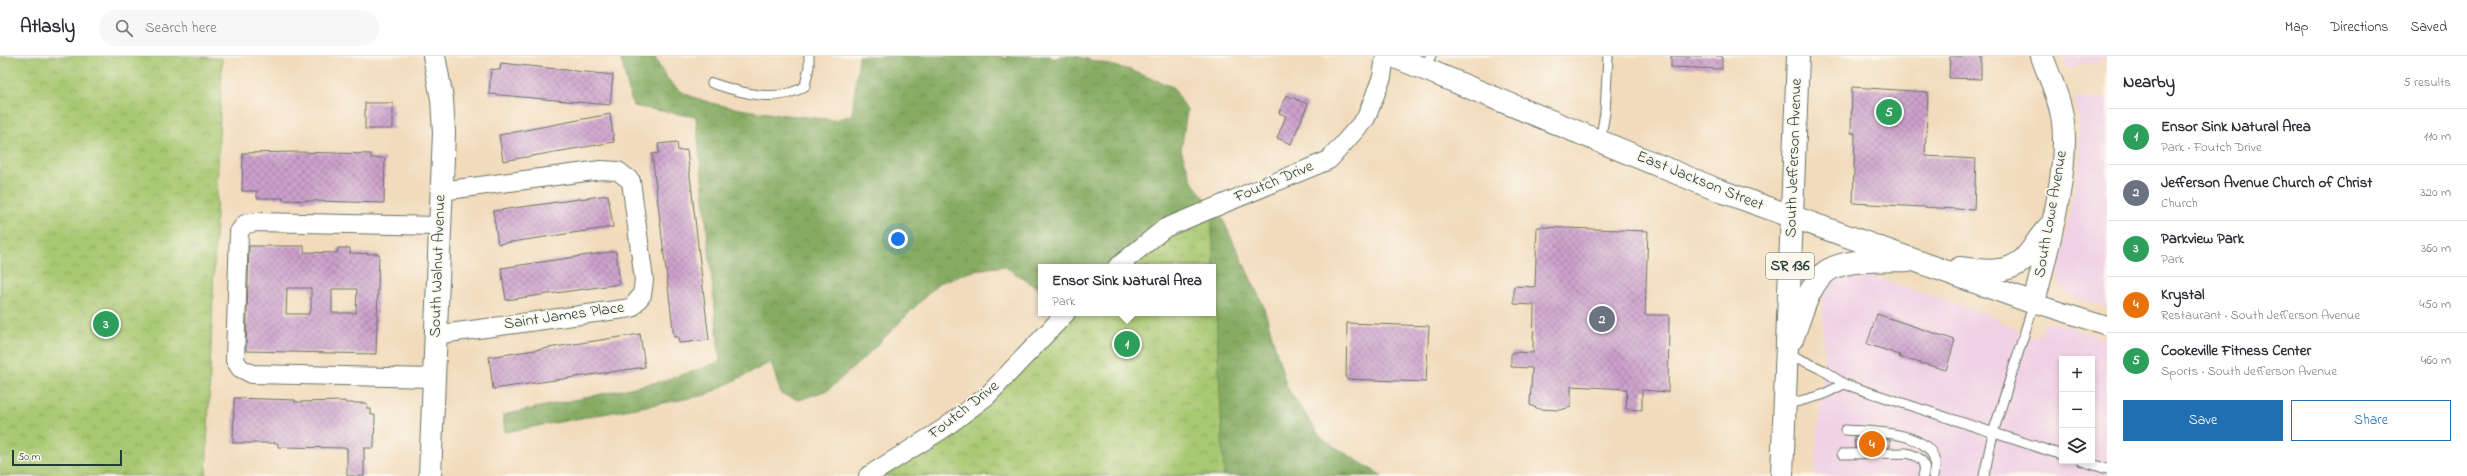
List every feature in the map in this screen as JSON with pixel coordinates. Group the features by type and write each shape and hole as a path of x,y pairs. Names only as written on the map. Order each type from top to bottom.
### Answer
{"street":[{"name":"South Walnut Avenue","path":"430,476 440,191 444,133 442,99 434,56"},
{"name":"Foutch Drive","path":"1121,264 1165,228 1329,160 1366,118 1382,77 1385,56"},
{"name":"East Jackson Street","path":"1393,56 1426,62 1600,140 1718,190 2034,303"},
{"name":"South Jefferson Avenue","path":"1782,476 1798,56"},
{"name":"South Lowe Avenue","path":"2034,303 2052,223 2064,153 2062,111 2042,56"},
{"name":"Saint James Place","path":"435,335 632,308 642,295 644,280 631,181 618,171 601,170 440,191"},
{"path":"434,378 252,374 240,368 235,360 235,353 239,232 245,224 257,222 439,226"},
{"path":"1786,353 1808,301 1822,275 1840,265 1866,261 1911,260 1990,272 2006,269 2024,259 2040,236 2052,223"},
{"path":"2034,303 2107,326"},
{"name":"Foutch Drive","path":"868,476 943,429 987,396 1063,316"}],"lane":[{"path":"712,83 736,91 768,96 793,94 805,86 809,67 809,56"},
{"path":"1600,140 1605,113 1608,56"},
{"path":"1984,476 1993,433 2034,303"},
{"path":"1786,353 1824,370 1844,384 2059,454"},
{"path":"1785,405 1822,395 1844,384"},
{"path":"1845,430 1895,434 1926,445 1933,453 1935,468 1933,476"},
{"path":"1842,454 1907,453 1917,456 1923,462 1925,470 1923,476"},
{"path":"2091,464 2107,469"}],"shaded area":[{"path":"2062,56 2107,56 2107,59 2067,68"},
{"path":"2074,98 2107,98 2107,308 2070,296 2059,283 2058,276 2079,164 2079,122"},
{"path":"1856,271 1997,317 2003,324 2035,338 2046,323 2054,322 2107,339 2107,476 1814,476 1824,361 1822,285 1839,272"}],"green space":[{"path":"0,56 195,56 222,59 206,476 0,476"},
{"path":"620,56 654,56 663,72 679,90 718,105 758,112 835,120 852,115 859,56 1000,56 1007,59 1007,56 1050,56 1054,59 1061,56 1075,56 1130,70 1173,87 1187,111 1181,150 1193,184 1222,218 1263,305 1287,388 1322,439 1382,476 1055,476 1210,316 1216,316 1216,264 1038,264 1038,288 1004,266 976,270 939,283 864,358 828,390 799,400 781,394 771,362 706,395 505,432 503,415 663,381 720,362 696,117 633,106"},
{"path":"1211,209 1214,264 1122,264"},
{"path":"1216,312 1224,476 860,476 987,396 1063,316 1216,316"}],"building":[{"path":"1671,56 1722,56 1722,69 1671,67"},
{"path":"1950,56 1981,56 1981,79 1949,78"},
{"path":"501,63 613,75 610,105 489,94 491,69 500,70"},
{"path":"1852,87 1928,92 1925,156 1976,159 1974,210 1853,203 1855,133 1851,133"},
{"path":"1286,95 1308,104 1291,144 1277,138 1286,116 1279,113"},
{"path":"365,103 393,103 393,129 365,129"},
{"path":"610,114 614,142 503,161 499,135"},
{"path":"677,142 678,151 687,150 709,340 679,343 678,337 674,337 652,154 659,153 658,144"},
{"path":"299,152 371,154 371,158 385,158 384,203 257,198 257,191 242,191 243,153"},
{"path":"608,195 613,227 498,244 493,211"},
{"path":"1537,227 1648,231 1645,315 1669,315 1668,392 1642,390 1642,410 1626,409 1627,389 1571,386 1571,407 1560,410 1539,409 1530,405 1532,368 1511,367 1511,355 1513,352 1533,353 1534,305 1514,304 1514,286 1535,287"},
{"path":"249,246 304,246 304,252 337,253 338,248 350,248 350,253 379,254 376,354 246,351","holes":["287,288 311,288 311,311 309,311 309,314 286,314","332,289 357,289 356,313 332,313"]},
{"path":"616,251 620,284 506,300 501,268"},
{"path":"1877,314 1955,340 1946,370 1899,357 1900,355 1867,344"},
{"path":"1347,323 1429,326 1426,382 1346,379"},
{"path":"640,334 645,367 493,389 489,357"},
{"path":"234,398 295,400 295,402 345,401 345,403 367,403 367,409 371,409 371,415 375,415 374,448 364,448 364,476 347,476 347,448 278,447 278,443 233,443"},
{"path":"1854,436 1890,440 1890,447 1855,448"}],"place":[{"name":"Cookeville Fitness Center","path":"1889,112"},
{"name":"Jefferson Avenue Church of Christ","path":"1602,319"},
{"name":"Parkview Park","path":"106,324"},
{"name":"Ensor Sink Natural Area","path":"1127,344"},
{"name":"Krystal","path":"1872,444"}]}
